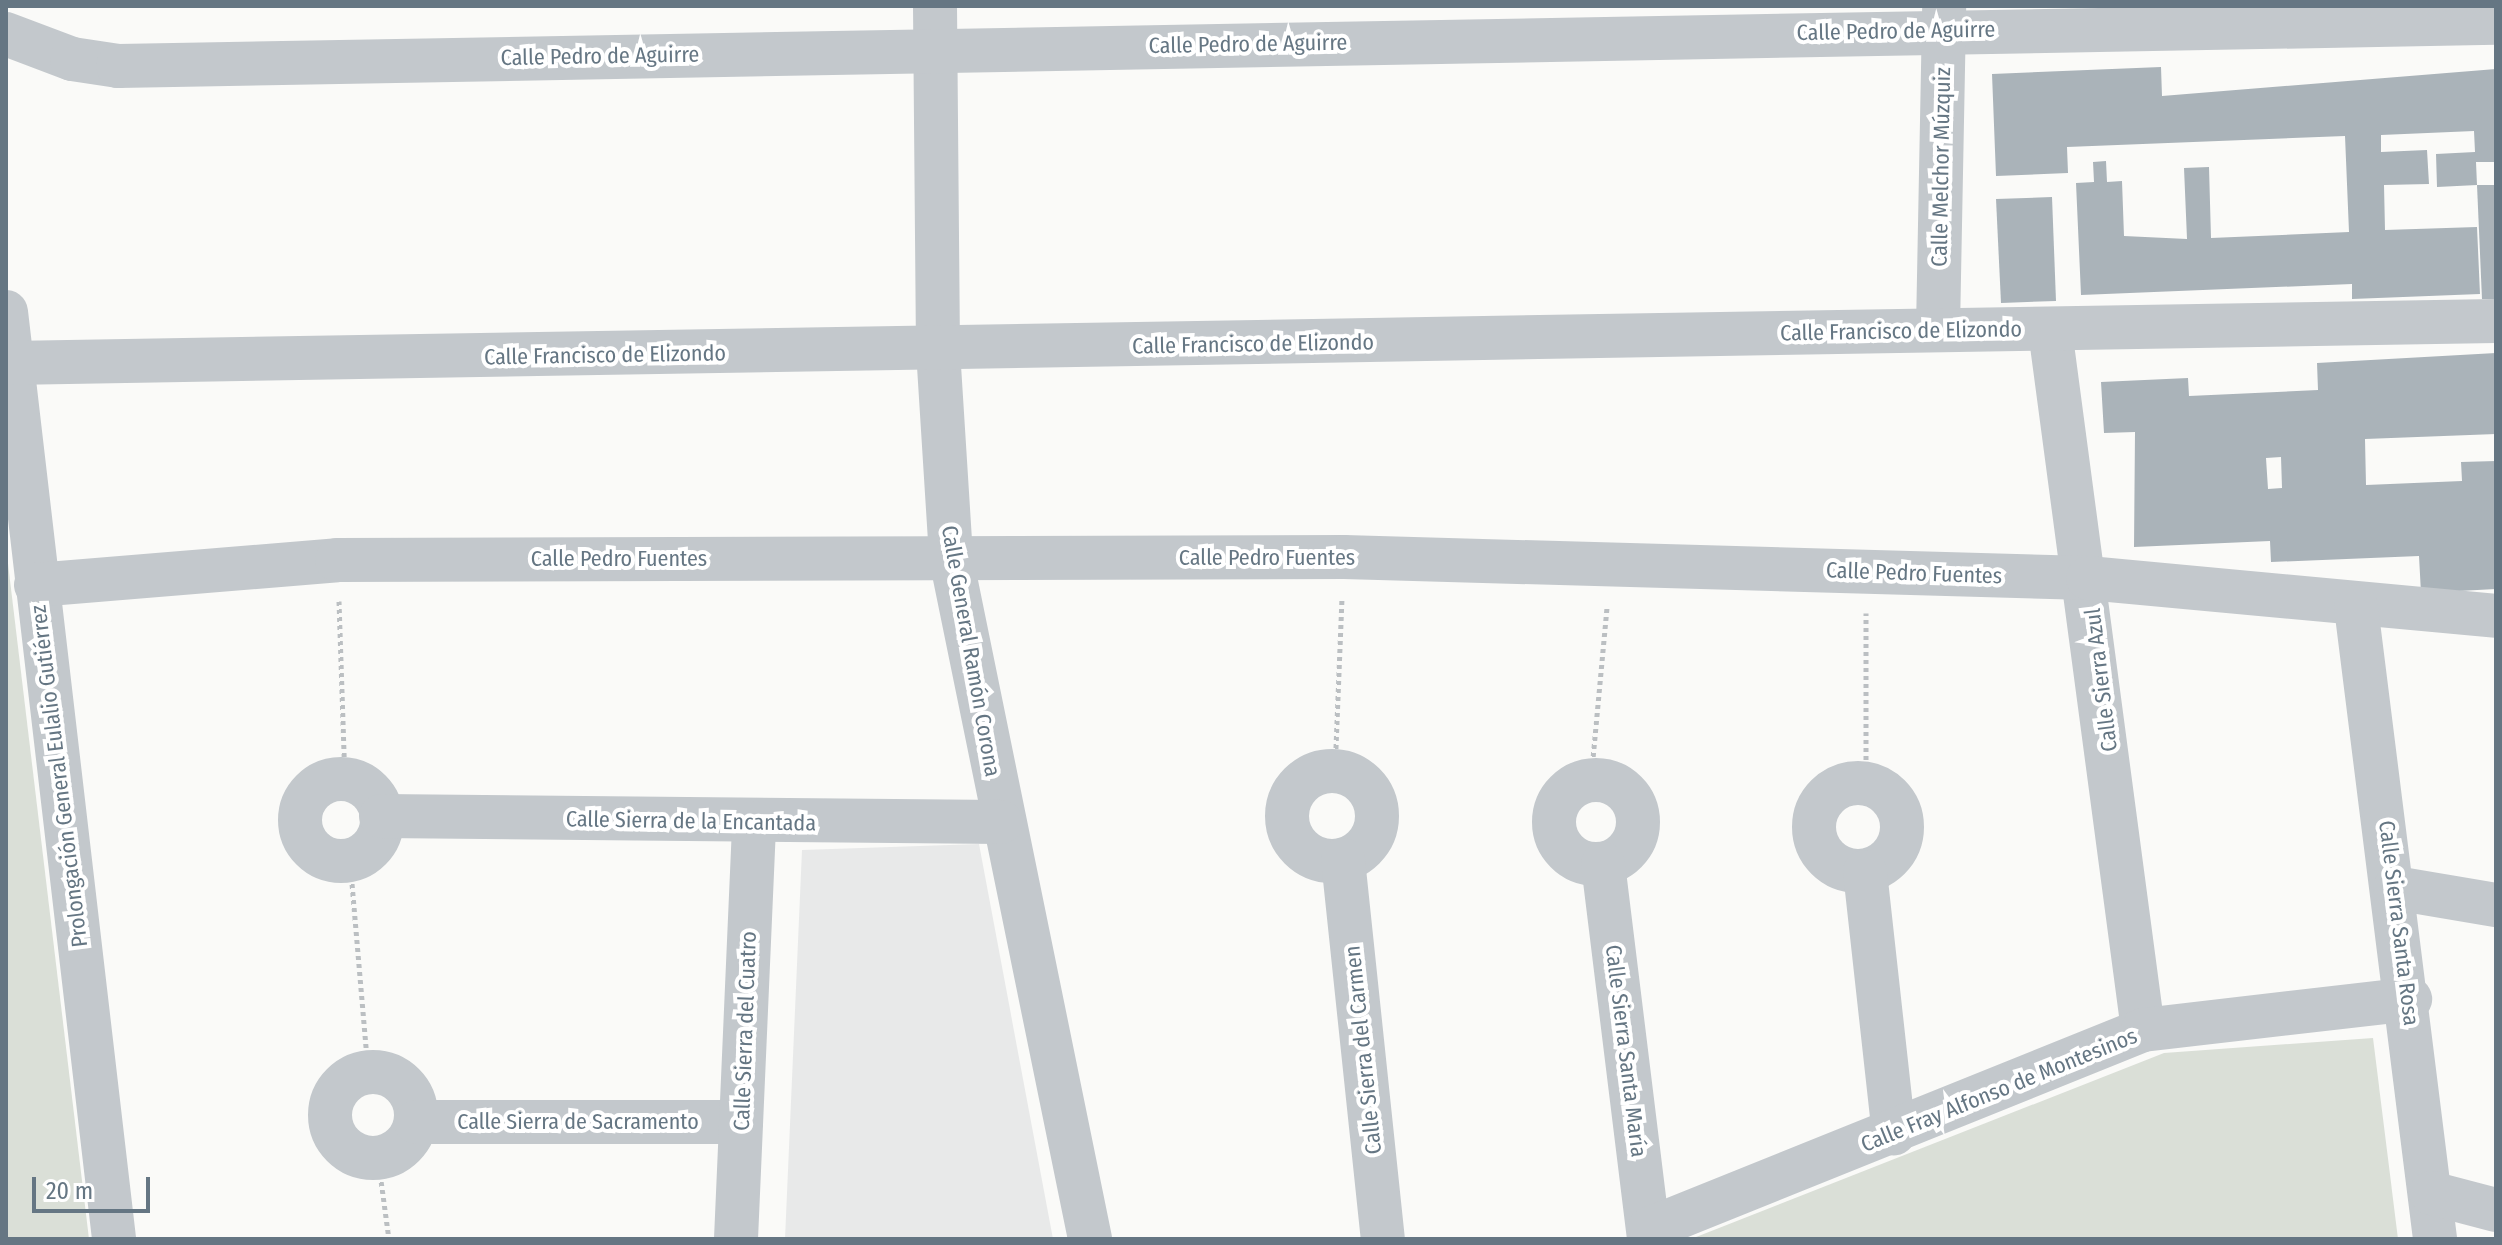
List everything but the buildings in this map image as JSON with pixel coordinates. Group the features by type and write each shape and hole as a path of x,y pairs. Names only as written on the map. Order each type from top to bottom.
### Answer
{"street":[{"name":"Calle General Ramón Corona","path":"935,6 938,350 951,558 1001,822 1090,1239"},
{"name":"Calle Pedro de Aguirre","path":"6,34 72,59 118,66 936,49 1944,18 2496,23"},
{"name":"Calle Melchor Múzquiz","path":"1938,329 1944,18"},
{"name":"Prolongación General Eulalio Gutiérrez","path":"6,312 114,1239"},
{"name":"Calle Francisco de Elizondo","path":"10,363 938,350 2496,321"},
{"name":"Calle Sierra Azul","path":"2050,330 2088,578 2143,1030"},
{"name":"Calle Pedro Fuentes","path":"36,585 337,560 1344,557 2088,578 2356,607 2496,616"},
{"name":"Calle Sierra Santa Rosa","path":"2356,607 2410,999 2435,1239"},
{"path":"1335,772 1363,785 1377,813 1369,843 1343,860 1312,857 1287,820 1295,790 1335,772"},
{"path":"345,779 370,791 381,816 374,844 350,860 322,856 299,822 318,786 345,779"},
{"name":"Calle Sierra Santa María","path":"1591,780 1630,796 1639,823 1628,850 1603,864 1649,1234"},
{"path":"1866,783 1892,799 1902,820 1893,854 1865,872 1824,857 1813,823 1833,790 1866,783"},
{"name":"Calle Sierra de la Encantada","path":"381,816 754,823 1001,822"},
{"name":"Calle Sierra del Cuatro","path":"736,1239 754,823"},
{"name":"Calle Sierra del Carmen","path":"1343,860 1383,1239"},
{"path":"1865,872 1894,1133"},
{"path":"2395,888 2496,905"},
{"name":"Calle Fray Alfonso de Montesinos","path":"1649,1234 2143,1030 2410,999"},
{"path":"368,1072 399,1081 416,1122 403,1146 378,1158 338,1141 330,1113 342,1085 368,1072"},
{"name":"Calle Sierra de Sacramento","path":"416,1122 741,1122"},
{"path":"2431,1193 2496,1210"}],"path":[{"path":"1335,772 1344,557"},
{"path":"337,560 345,779"},
{"path":"1591,780 1611,564"},
{"path":"1866,783 1867,572"},
{"path":"350,860 368,1072"},
{"path":"378,1158 389,1239"}],"shaded area":[{"path":"6,547 89,1239 6,1239"},
{"path":"979,844 1053,1239 785,1239 802,850"},
{"path":"2373,1038 2398,1239 1691,1239 2164,1053"}]}
